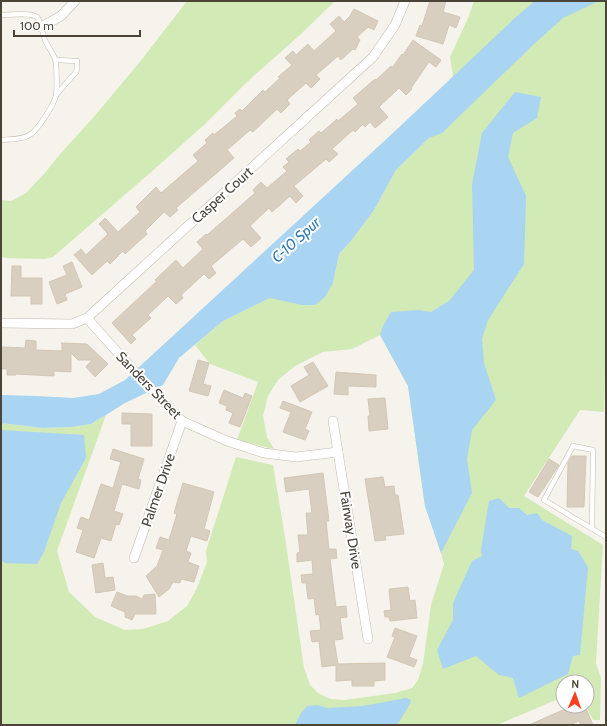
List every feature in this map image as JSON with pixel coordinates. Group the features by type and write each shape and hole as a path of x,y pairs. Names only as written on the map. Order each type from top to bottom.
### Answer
{"street":[{"path":"41,26 61,16 75,1"},
{"name":"Casper Court","path":"1,323 72,324 87,318 373,57 395,25 405,1"},
{"name":"Sanders Street","path":"87,318 153,392 182,421 226,441 264,453 296,457 338,452"},
{"name":"Palmer Drive","path":"134,558 182,421"},
{"name":"Fairway Drive","path":"333,421 368,639"}],"lane":[{"path":"1,16 33,15 40,21 46,43 56,60 56,95"},
{"path":"1,140 21,138 31,134 42,122 56,95 76,72 78,66 77,61 56,60"},
{"path":"592,528 593,450 573,446 544,500 606,537"}],"green space":[{"path":"187,1 335,1 301,34 246,83 205,124 53,257 45,259 1,257 1,200 11,201 26,193 44,174 139,63"},
{"path":"474,1 606,1 606,326 604,412 580,410 524,496 603,545 596,663 601,678 600,720 593,720 590,714 595,714 595,674 555,674 555,700 497,725 1,725 1,423 42,428 72,427 91,424 106,415 57,551 69,592 95,617 125,630 143,629 168,621 187,606 197,588 207,562 206,551 236,457 273,465 304,668 310,685 318,693 330,699 344,700 395,693 412,688 418,680 423,664 431,605 444,564 425,506 408,386 380,335 352,349 323,352 295,366 278,380 268,396 263,416 267,437 274,449 237,440 258,382 210,364 195,345 223,321 270,298 333,283 339,254 351,241 374,210 396,170 429,138 453,76 450,57"}],"water":[{"name":"C-10 Spur","path":"535,1 599,1 563,18 442,133 429,138 396,170 374,210 351,241 339,254 333,283 325,297 315,305 302,305 270,298 223,321 179,358 163,385 125,403 91,424 72,427 42,428 1,423 1,395 73,398 99,394 125,380"},
{"path":"515,92 541,97 537,118 513,133 508,157 526,196 524,264 488,320 482,339 484,363 496,400 472,430 467,459 472,493 441,553 425,506 408,386 380,335 391,312 419,310 431,312 449,301 474,270 472,184 482,133"},
{"path":"1,430 84,435 86,458 61,503 44,552 37,564 5,563 1,560"},
{"path":"499,498 509,508 519,508 527,515 537,513 542,520 572,536 571,549 578,551 588,567 580,655 573,656 568,674 555,674 555,680 519,698 513,678 499,675 476,656 443,669 437,650 453,620 453,603 472,561 482,556 481,550 489,501"},
{"path":"406,698 411,700 410,704 397,725 295,725 301,713 307,706 317,705 328,708 363,706"}],"building":[{"path":"430,1 446,1 443,12 460,17 456,28 449,25 443,44 416,36 420,25 422,26"},
{"path":"354,9 378,21 374,30 368,27 357,37 360,40 355,50 353,49 341,60 338,56 316,75 320,79 311,88 306,83 287,100 290,104 281,113 277,109 253,132 250,130 227,150 234,158 176,208 178,210 170,217 164,212 145,231 147,234 125,254 123,251 110,264 107,261 92,275 74,255 81,249 86,255 108,234 99,224 105,218 118,232 140,212 136,207 156,187 161,193 198,161 193,155 207,143 205,140 213,133 214,135 237,116 235,113 240,109 242,111 263,90 265,92 280,78 278,77 292,65 285,58 293,51 296,55 308,44 314,51 336,31 330,24 339,16 344,22"},
{"path":"413,40 441,60 436,67 429,62 411,88 412,89 406,95 399,88 379,107 388,117 375,128 370,122 365,127 363,124 355,132 353,130 332,149 338,154 329,162 326,159 294,186 303,196 296,203 290,196 272,212 269,208 250,226 261,238 251,247 243,239 211,266 216,273 209,279 204,274 181,295 183,298 176,304 168,296 148,315 151,318 132,335 136,339 131,344 112,323 157,281 155,280 176,260 183,268 203,249 197,242 255,193 253,190 261,182 267,188 287,171 283,167 289,162 286,159 298,149 300,151 311,142 309,140 319,131 321,133 358,104 353,98 391,66 392,68"},
{"path":"72,262 82,287 65,294 67,300 57,304 49,282 67,275 63,266"},
{"path":"12,266 21,266 21,278 42,278 42,304 31,304 31,296 11,296"},
{"path":"26,340 36,341 36,350 62,351 61,343 87,344 108,364 95,377 86,367 92,360 78,360 71,353 71,372 54,371 54,376 7,375 7,369 1,369 1,347 25,348"},
{"path":"198,360 209,363 203,384 211,386 208,396 189,391"},
{"path":"313,362 328,386 300,402 291,386 309,375 304,367"},
{"path":"336,372 376,375 376,387 348,386 348,395 334,394"},
{"path":"224,390 243,398 245,393 252,396 240,427 229,423 233,413 226,410 227,406 219,403"},
{"path":"385,398 388,429 369,431 368,416 370,416 368,399"},
{"path":"283,401 312,412 305,429 309,431 305,440 283,432 291,412 280,408"},
{"path":"122,413 152,414 152,446 131,446 131,424 122,424"},
{"path":"113,449 144,459 138,479 141,480 139,489 122,484 114,511 123,514 119,525 116,524 111,541 101,538 94,558 76,552 83,530 77,528 81,517 89,520 101,484 113,488 121,462 110,459"},
{"path":"572,456 586,456 584,507 567,507 568,463"},
{"path":"549,459 559,465 538,497 529,492"},
{"path":"323,473 329,521 326,521 329,549 336,549 337,558 330,559 336,607 346,606 347,617 340,618 343,639 334,640 338,664 385,663 385,680 374,681 374,686 352,686 352,680 336,681 336,665 322,667 319,641 312,642 310,631 321,630 319,614 316,615 314,598 308,599 306,583 302,583 301,575 313,574 312,560 297,562 297,553 300,552 298,535 308,535 306,513 312,513 309,489 286,492 284,478"},
{"path":"383,477 385,487 394,486 395,495 398,495 404,534 385,536 386,540 375,541 365,479"},
{"path":"183,483 214,492 204,529 210,531 207,541 191,536 186,551 191,553 188,562 199,566 194,582 181,579 180,583 173,582 169,589 159,597 146,576 157,566 163,550 156,548 160,537 169,540 177,514 174,513"},
{"path":"103,563 105,578 113,577 115,590 96,593 92,565"},
{"path":"408,587 410,601 415,600 417,618 390,621 389,617 385,617 384,611 391,610 389,589"},
{"path":"117,592 127,596 136,596 142,599 144,595 155,594 156,614 135,614 132,620 125,617 125,612 111,606"},
{"path":"395,628 417,636 409,657 417,660 414,667 387,657 395,637 392,636"},
{"path":"555,714 588,714 593,725 581,725 579,721 570,725 529,725"}]}
